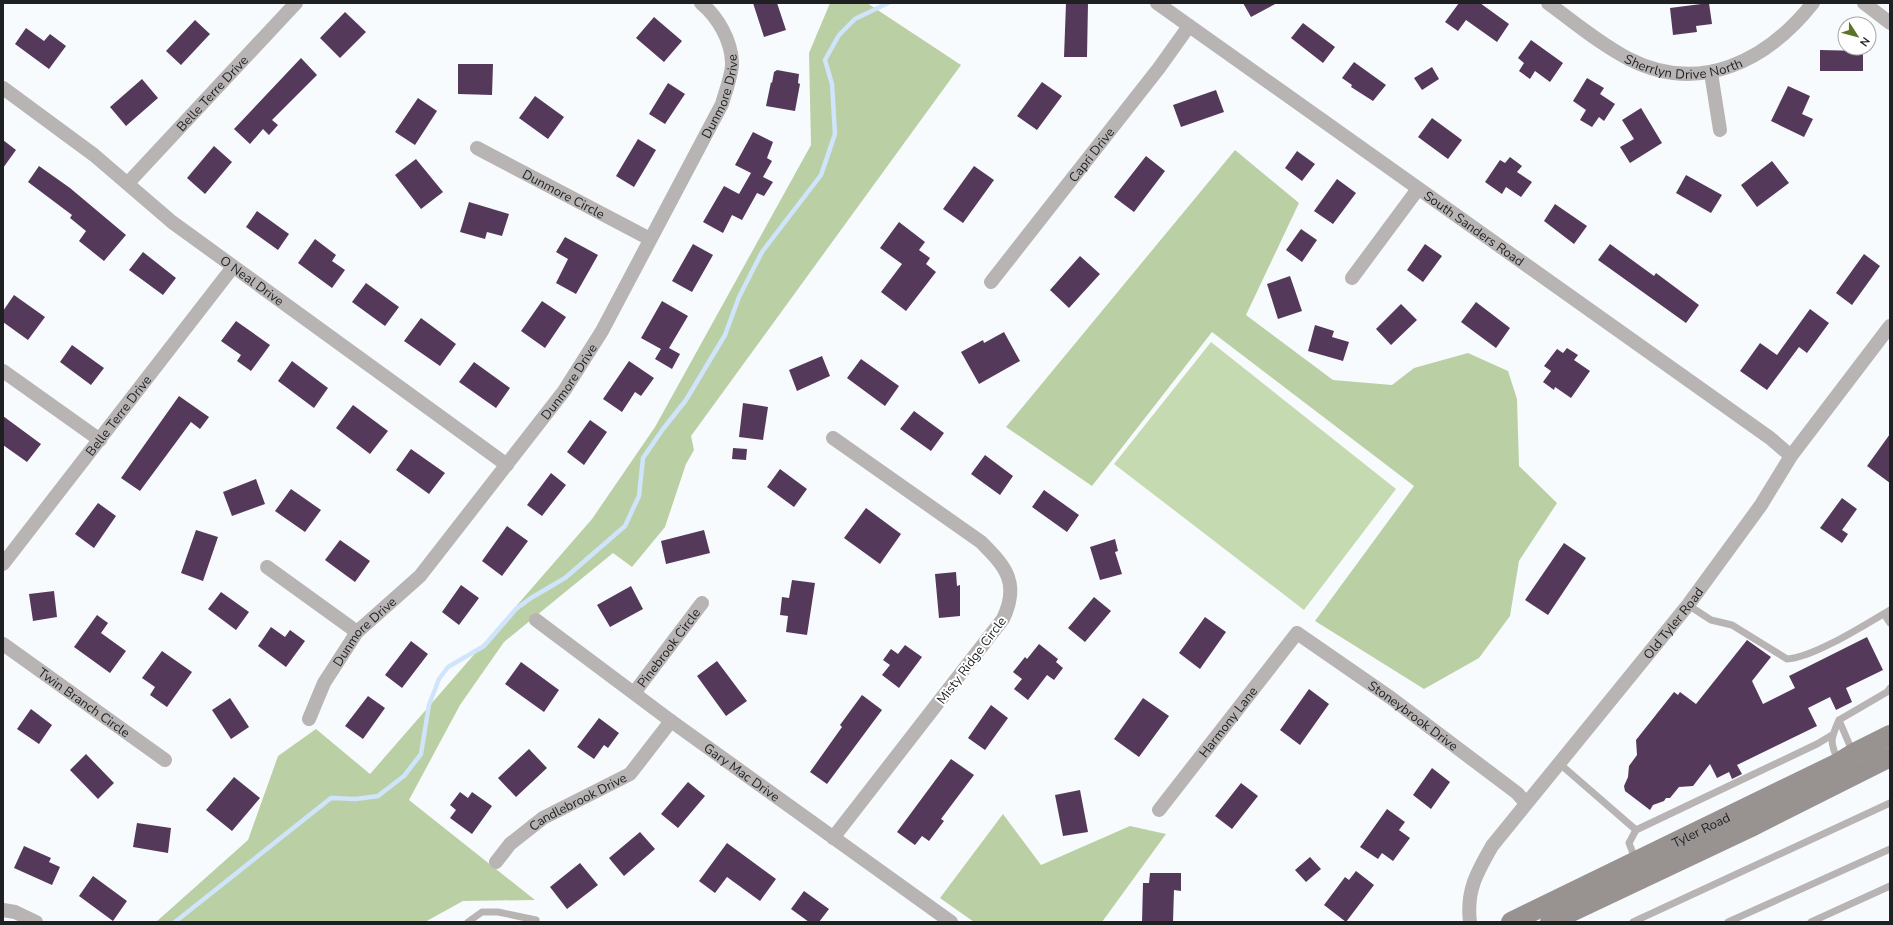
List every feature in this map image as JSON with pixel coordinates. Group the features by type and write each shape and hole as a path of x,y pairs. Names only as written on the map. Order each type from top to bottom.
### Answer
{"street":[{"name":"Belle Terre Drive","path":"128,183 296,3"},
{"name":"Dunmore Drive","path":"309,719 324,683 357,632 420,576 564,391 602,331 722,104 733,63 726,35 708,9 701,3"},
{"name":"Sherrlyn Drive North","path":"1548,3 1615,51 1638,63 1654,69 1676,72 1712,73 1747,60 1765,49 1782,37 1813,3"},
{"path":"1864,3 1890,23"},
{"name":"South Sanders Road","path":"1161,4 1189,26 1770,438 1791,456"},
{"name":"Capri Drive","path":"991,282 1159,68 1189,26"},
{"path":"1712,73 1720,130"},
{"name":"O Neal Drive","path":"3,88 94,154 172,222 507,465"},
{"name":"Dunmore Circle","path":"477,148 650,239"},
{"path":"1352,278 1418,189"},
{"name":"Belle Terre Drive","path":"3,564 233,267"},
{"name":"Old Tyler Road","path":"1470,922 1468,908 1471,887 1492,846 1688,605 1761,505 1791,456 1890,326"},
{"path":"3,371 100,440"},
{"name":"Misty Ridge Circle","path":"833,438 981,542 995,556 1006,572 1010,587 1011,603 1003,619 833,838"},
{"path":"267,567 357,632"},
{"name":"Pinebrook Circle","path":"634,693 702,603"},
{"name":"Gary Mac Drive","path":"536,620 671,721 951,922"},
{"name":"Stoneybrook Drive","path":"1297,633 1391,698 1517,793 1526,803"},
{"name":"Harmony Lane","path":"1159,810 1297,633"},
{"name":"Twin Branch Circle","path":"3,644 165,760"},
{"name":"Candlebrook Drive","path":"496,862 510,844 543,818 630,774 671,721"},
{"name":"Tyler Road","path":"1550,922 1850,767 1890,735"},
{"name":"Tyler Road","path":"1510,922 1636,860 1850,767 1890,757"},
{"path":"3,910 15,912 36,922"}],"lane":[{"path":"1688,605 1711,620 1732,625 1787,659 1796,658 1832,642 1887,612 1890,624"},
{"path":"1850,767 1831,744 1832,735 1839,720 1887,692 1890,688"},
{"path":"1839,720 1850,767"},
{"path":"1636,860 1629,843 1636,830 1817,744 1832,735"},
{"path":"1560,764 1636,830"},
{"path":"1633,922 1890,803"},
{"path":"1728,922 1890,849"},
{"path":"1811,922 1890,886"},
{"path":"468,922 482,912 498,912 536,920"},
{"path":"1736,918 1745,922"}],"green space":[{"path":"830,3 867,3 961,65 691,436 694,450 686,464 665,527 632,567 613,553 504,642 460,705 409,800 535,900 463,901 425,922 156,922 248,840 278,756 316,729 370,774 592,519 655,427 811,145 809,53"},
{"path":"1235,150 1299,203 1246,315 1333,380 1392,385 1414,368 1468,353 1508,371 1517,399 1519,466 1557,503 1519,561 1510,616 1479,658 1424,689 1315,621 1414,486 1212,332 1092,486 1006,427"},
{"path":"1211,342 1396,489 1304,610 1114,464"},
{"path":"1003,814 1041,865 1130,826 1166,834 1102,922 974,922 940,898"}],"building":[{"path":"753,3 777,3 786,30 764,37"},
{"path":"1066,3 1088,3 1087,57 1064,57"},
{"path":"1243,3 1277,3 1251,17"},
{"path":"1459,3 1480,3 1509,24 1497,42 1466,20 1458,31 1445,22"},
{"path":"1709,3 1712,24 1696,26 1697,32 1673,35 1670,8"},
{"path":"345,12 366,32 340,58 320,38"},
{"path":"654,17 682,41 664,62 636,38"},
{"path":"195,20 210,34 181,65 166,51"},
{"path":"1303,23 1335,47 1323,63 1291,38"},
{"path":"26,28 44,41 50,34 66,46 49,69 15,44"},
{"path":"1531,40 1563,63 1550,82 1535,71 1530,79 1519,71 1524,63 1518,58"},
{"path":"1820,50 1837,50 1837,56 1863,56 1863,71 1820,71"},
{"path":"301,58 317,75 272,120 278,125 269,135 263,129 250,144 234,129"},
{"path":"1354,62 1386,85 1373,101 1351,87 1352,85 1342,78"},
{"path":"458,64 493,64 492,95 458,94"},
{"path":"1432,67 1439,79 1422,90 1414,78"},
{"path":"777,70 799,74 798,83 800,84 795,111 766,106 774,72"},
{"path":"1587,78 1604,88 1600,94 1615,104 1604,121 1599,117 1592,127 1580,120 1586,110 1573,101"},
{"path":"142,79 158,98 126,126 110,107"},
{"path":"1042,82 1062,96 1037,130 1017,116"},
{"path":"668,83 685,94 665,124 649,114"},
{"path":"1788,86 1810,96 1802,114 1813,119 1804,137 1771,121"},
{"path":"1216,90 1224,112 1181,127 1173,105"},
{"path":"535,96 564,117 548,139 519,118"},
{"path":"418,98 437,111 415,145 395,132"},
{"path":"1641,108 1662,143 1630,163 1620,147 1634,139 1622,120"},
{"path":"1432,118 1462,140 1448,159 1418,137"},
{"path":"753,132 773,142 767,158 772,161 763,177 773,182 764,196 757,193 742,220 732,215 723,233 703,222 724,186 739,194 751,173 735,165"},
{"path":"638,139 656,150 634,187 616,176"},
{"path":"3,140 16,150 3,168"},
{"path":"214,146 232,162 205,194 187,178"},
{"path":"1297,151 1315,164 1302,181 1285,168"},
{"path":"1146,156 1165,171 1134,212 1114,197"},
{"path":"1510,157 1522,166 1517,172 1532,182 1521,197 1506,187 1502,194 1485,182 1500,160 1505,163"},
{"path":"416,159 443,192 421,209 395,175"},
{"path":"1772,161 1789,183 1757,207 1741,185"},
{"path":"39,166 70,188 126,235 104,261 79,241 86,231 70,218 72,215 28,182"},
{"path":"974,166 994,180 963,223 943,209"},
{"path":"1686,175 1722,195 1711,213 1676,193"},
{"path":"1337,179 1356,193 1333,224 1314,211"},
{"path":"469,202 509,214 502,236 487,232 485,239 460,232"},
{"path":"1555,204 1587,226 1574,244 1544,221"},
{"path":"257,211 289,234 278,250 246,227"},
{"path":"899,222 925,242 919,250 930,258 926,264 936,272 906,311 881,292 902,264 880,248"},
{"path":"1301,229 1317,240 1302,262 1286,250"},
{"path":"565,237 598,255 576,294 556,283 568,259 556,252"},
{"path":"315,239 336,255 332,261 345,270 332,288 298,263"},
{"path":"693,244 713,255 692,292 672,281"},
{"path":"1425,244 1442,256 1423,282 1407,270"},
{"path":"1610,244 1654,276 1656,273 1699,305 1686,323 1598,260"},
{"path":"143,252 176,278 163,295 129,270"},
{"path":"1864,254 1880,266 1852,305 1836,293"},
{"path":"1080,256 1100,274 1069,308 1050,290"},
{"path":"1290,276 1302,311 1278,319 1267,284"},
{"path":"366,283 399,307 385,326 352,302"},
{"path":"14,295 45,317 28,340 3,322 3,311"},
{"path":"542,301 566,317 545,348 521,331"},
{"path":"662,301 688,316 669,348 680,354 672,369 655,359 661,349 641,338"},
{"path":"1476,302 1510,328 1496,348 1461,322"},
{"path":"1401,304 1417,320 1391,345 1376,329"},
{"path":"1810,309 1829,323 1807,353 1799,347 1767,390 1740,371 1760,343 1777,355"},
{"path":"421,318 456,344 440,366 404,341"},
{"path":"236,321 270,345 251,371 237,361 241,355 221,341"},
{"path":"1315,325 1334,331 1332,337 1349,342 1343,361 1308,351"},
{"path":"1004,332 1020,361 979,384 961,352 983,340 984,343"},
{"path":"72,345 104,368 91,385 60,362"},
{"path":"1567,348 1578,355 1574,360 1590,371 1571,398 1555,387 1554,390 1543,382 1551,371 1544,366 1557,349 1563,353"},
{"path":"822,356 830,376 797,391 789,370"},
{"path":"861,359 899,386 885,406 847,378"},
{"path":"292,361 328,388 314,408 278,381"},
{"path":"629,361 654,378 641,396 635,392 622,412 603,399"},
{"path":"474,362 510,388 496,408 459,382"},
{"path":"179,396 209,417 200,429 191,422 140,491 121,478"},
{"path":"743,403 768,407 763,440 739,437"},
{"path":"353,405 388,431 370,454 336,428"},
{"path":"914,411 944,433 931,451 900,429"},
{"path":"3,416 41,444 27,462 3,445"},
{"path":"590,420 607,432 584,465 567,452"},
{"path":"1890,434 1890,483 1867,466"},
{"path":"733,448 747,449 746,460 732,459"},
{"path":"411,449 445,473 429,494 396,470"},
{"path":"985,455 1013,476 1000,495 971,474"},
{"path":"780,469 807,489 794,507 767,487"},
{"path":"551,473 566,485 542,516 527,505"},
{"path":"256,479 265,504 232,516 223,492"},
{"path":"291,489 321,510 305,532 275,511"},
{"path":"1044,490 1079,515 1067,532 1032,507"},
{"path":"1842,498 1857,509 1842,530 1848,534 1842,543 1820,528"},
{"path":"98,503 116,516 94,548 75,534"},
{"path":"866,508 901,534 880,564 844,538"},
{"path":"507,526 528,541 502,576 482,561"},
{"path":"196,530 218,537 203,581 181,573"},
{"path":"704,530 710,553 666,564 661,541"},
{"path":"1115,539 1118,551 1115,552 1122,574 1100,580 1090,547"},
{"path":"340,540 370,561 355,582 325,560"},
{"path":"1564,543 1586,558 1548,615 1525,600"},
{"path":"956,572 957,586 960,585 960,616 939,618 935,574"},
{"path":"792,580 815,583 807,635 786,632 788,616 780,615 782,597 789,598"},
{"path":"461,585 479,598 459,625 442,612"},
{"path":"631,586 643,609 610,627 597,605"},
{"path":"54,591 57,617 33,621 29,594"},
{"path":"221,592 249,612 236,630 208,609"},
{"path":"1094,597 1111,611 1085,642 1068,628"},
{"path":"97,615 108,623 101,633 126,651 110,673 74,647"},
{"path":"1205,617 1226,632 1200,669 1179,653"},
{"path":"271,627 285,637 290,630 305,641 286,667 258,646"},
{"path":"1867,637 1883,670 1846,688 1852,702 1836,710 1830,697 1808,708 1817,726 1737,765 1742,774 1732,779 1729,772 1717,778 1710,764 1693,786 1679,787 1670,798 1666,798 1664,801 1653,805 1650,810 1625,791 1624,786 1628,777 1629,766 1637,755 1636,740 1674,692 1678,695 1680,692 1696,704 1747,640 1771,657 1752,681 1763,704 1795,688 1789,676"},
{"path":"411,641 428,654 402,688 385,675"},
{"path":"1039,644 1058,659 1056,662 1063,668 1054,680 1047,675 1028,700 1014,689 1022,679 1013,672 1025,657 1027,659"},
{"path":"905,645 922,657 899,688 882,675 890,665 883,660 891,649 898,654"},
{"path":"162,651 192,672 167,707 150,695 155,687 142,678"},
{"path":"717,661 747,701 726,716 697,676"},
{"path":"521,662 559,690 544,712 505,684"},
{"path":"1309,689 1329,704 1300,745 1280,730"},
{"path":"862,695 882,710 827,784 810,772 842,727 840,725"},
{"path":"368,696 385,708 363,739 345,726"},
{"path":"230,698 249,727 231,739 212,710"},
{"path":"1143,698 1169,716 1139,757 1114,739"},
{"path":"991,705 1008,718 985,750 968,738"},
{"path":"31,709 52,725 39,744 17,729"},
{"path":"599,718 619,733 608,748 604,745 594,759 577,747"},
{"path":"529,749 547,768 516,797 498,778"},
{"path":"86,754 114,783 98,799 70,770"},
{"path":"951,759 974,775 941,819 944,821 929,841 922,836 915,845 897,832"},
{"path":"1432,768 1450,782 1431,809 1413,795"},
{"path":"234,777 260,798 232,831 206,810"},
{"path":"688,782 705,796 678,828 661,814"},
{"path":"1241,783 1258,796 1232,829 1215,816"},
{"path":"1080,790 1088,832 1063,836 1055,795"},
{"path":"460,792 468,798 472,792 492,806 472,834 450,818 456,810 450,805"},
{"path":"1387,809 1405,822 1399,830 1410,838 1393,861 1382,853 1378,859 1360,847"},
{"path":"137,823 171,828 168,853 133,847"},
{"path":"640,832 655,849 624,876 609,858"},
{"path":"727,843 776,879 760,901 727,877 715,893 699,881"},
{"path":"24,846 51,858 49,862 60,867 52,885 14,868"},
{"path":"1310,857 1321,869 1306,882 1295,870"},
{"path":"580,863 598,885 567,909 550,887"},
{"path":"1356,871 1374,885 1346,922 1324,905 1345,877 1349,880"},
{"path":"1150,873 1181,873 1181,891 1174,890 1173,922 1142,922 1143,883 1149,883"},
{"path":"93,876 127,901 113,921 79,896"},
{"path":"804,891 829,909 819,922 809,922 791,909"}],"waterway":[{"path":"175,922 331,798 356,799 378,796 404,776 421,754 429,705 439,679 448,667 484,646 516,609 531,598 565,578 625,526 639,496 643,458 663,429 686,400 725,335 739,297 762,252 821,175 835,134 832,84 825,60 839,35 855,19 888,3"}]}
